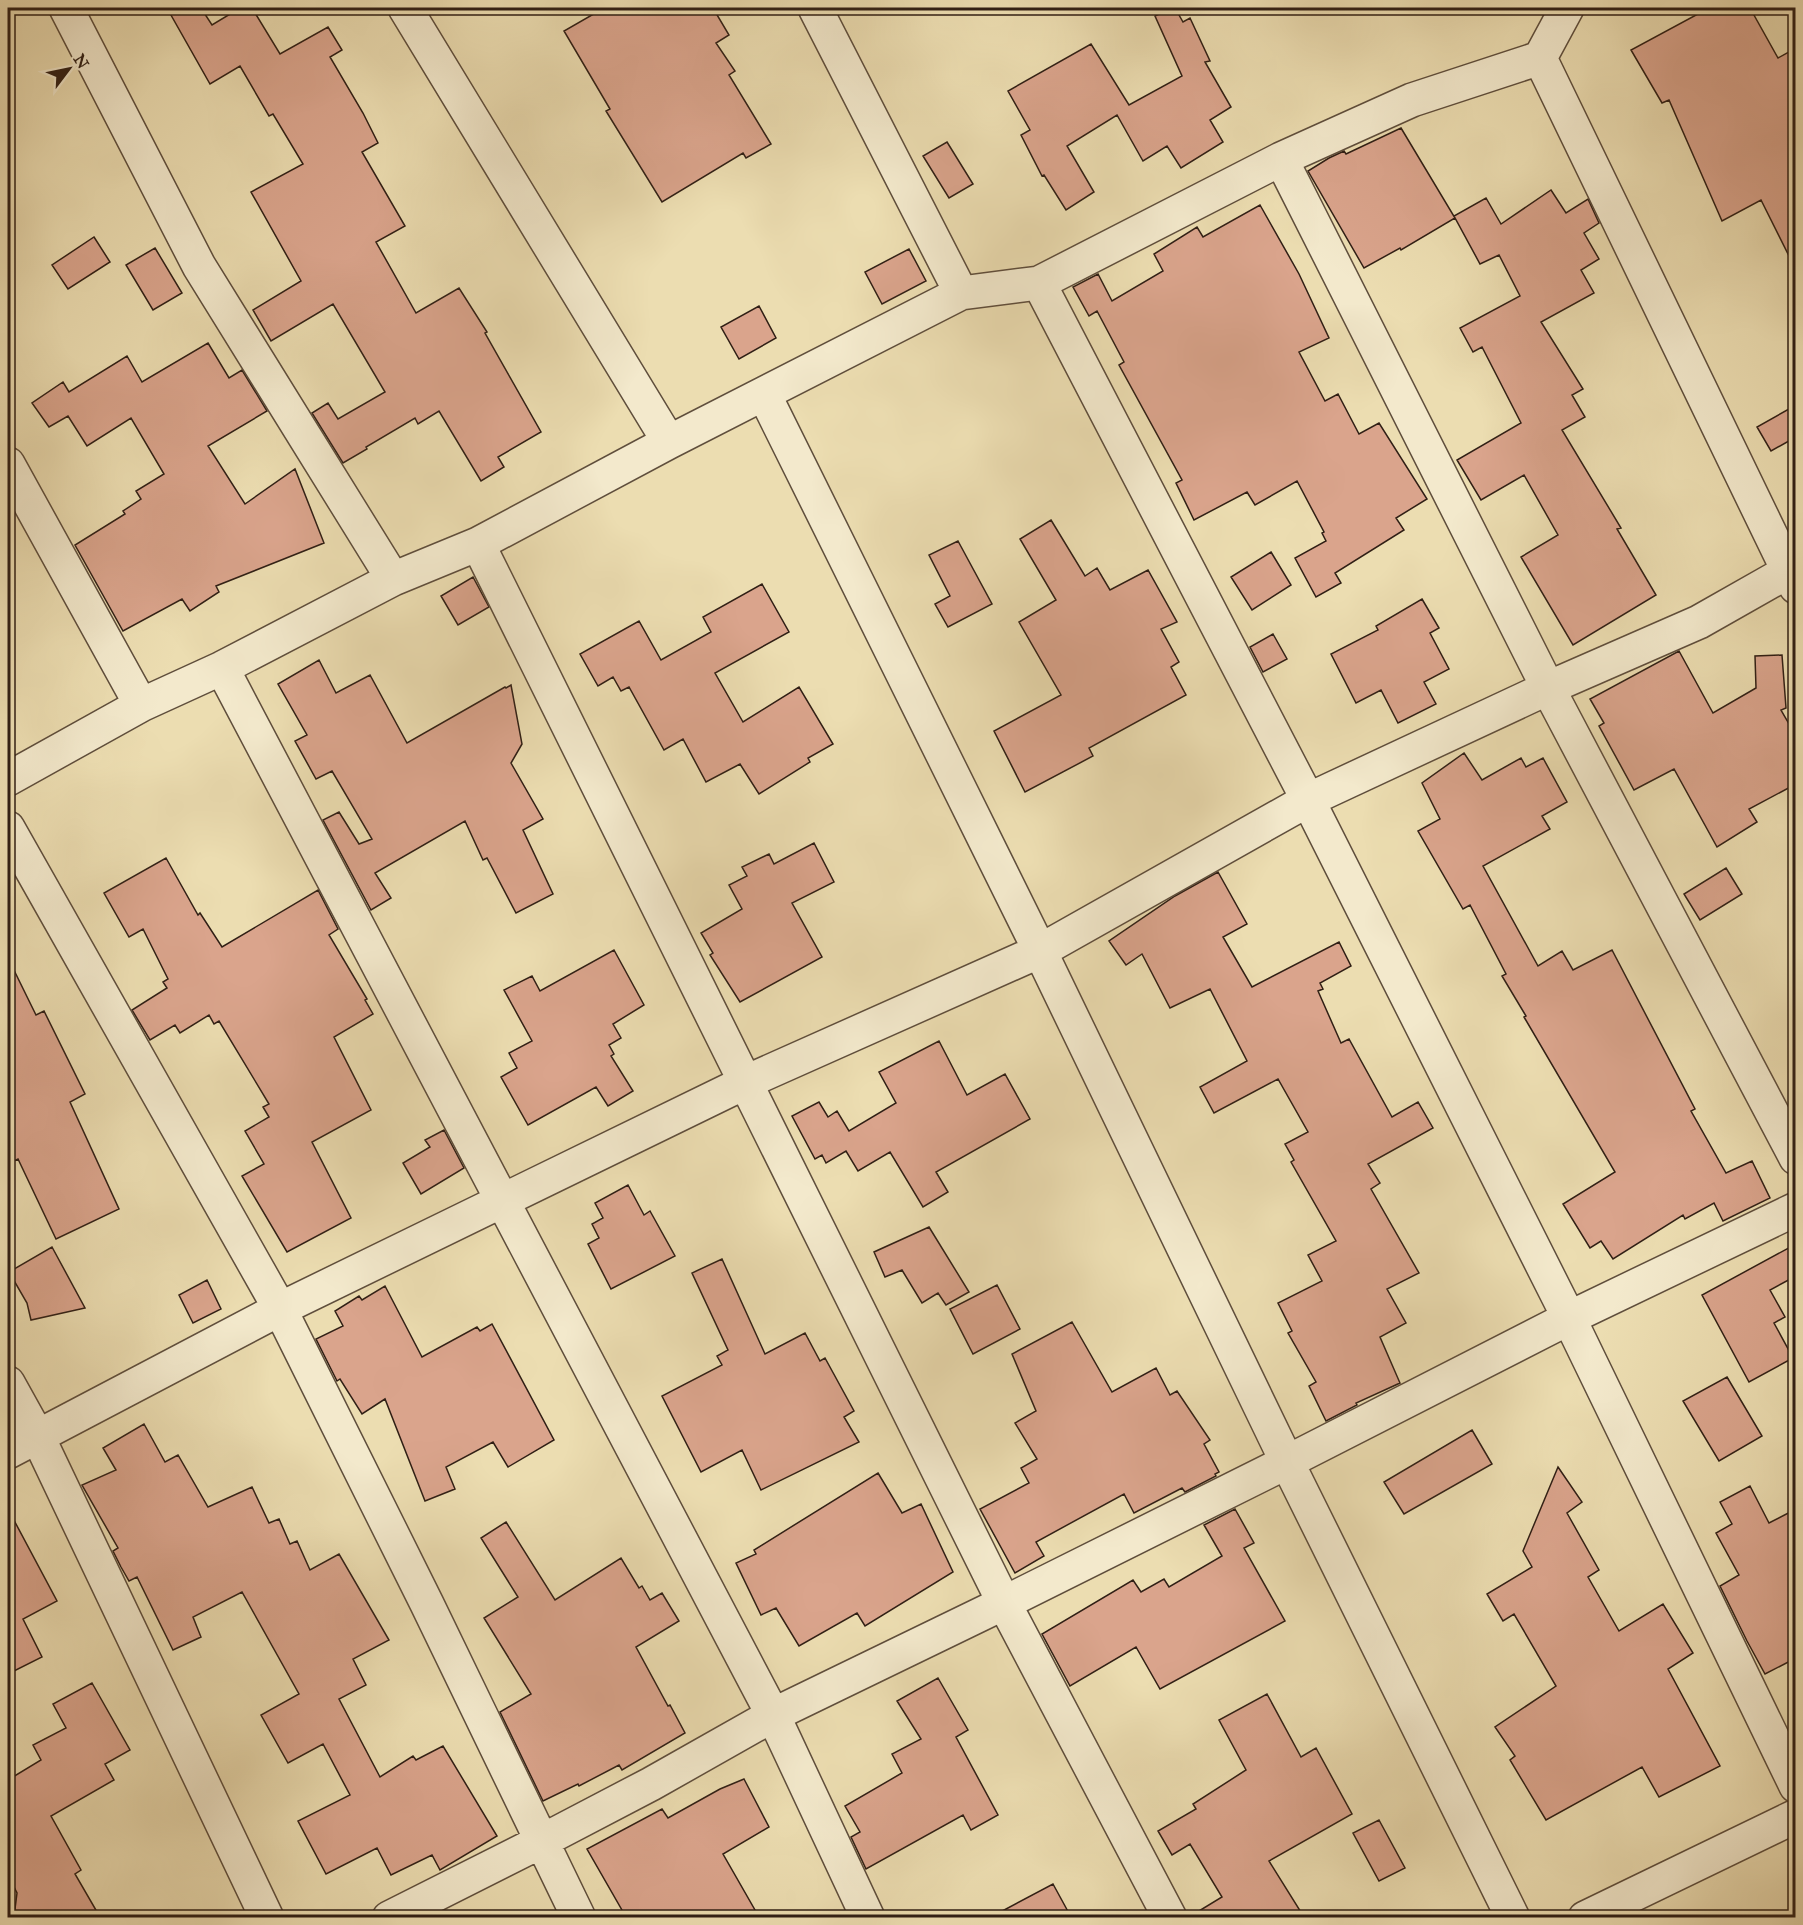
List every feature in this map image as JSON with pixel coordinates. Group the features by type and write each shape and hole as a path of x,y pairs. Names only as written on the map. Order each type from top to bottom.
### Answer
{"street":[{"path":"66,8 199,266 393,579"},
{"path":"405,8 669,442"},
{"path":"815,8 961,293"},
{"path":"8,779 141,705 222,668 393,579 478,544 669,442 961,293 1039,283 1281,159 1412,100 1540,58 1567,8"},
{"path":"8,1452 280,1309 746,1082 1040,951 1308,800 1548,688 1699,622 1793,575 1540,58"},
{"path":"1281,159 1548,688 1796,1158"},
{"path":"1039,283 1308,800 1569,1318 1796,1786"},
{"path":"764,394 1040,951 1287,1462 1513,1917"},
{"path":"8,464 141,705"},
{"path":"478,544 1004,1603 1170,1917"},
{"path":"222,668 772,1715 868,1917"},
{"path":"8,828 280,1309 579,1917"},
{"path":"389,1917 651,1784 772,1715 1004,1603 1569,1318 1796,1209"},
{"path":"8,1383 38,1437 267,1917"},
{"path":"1585,1917 1796,1815"}],"building":[{"path":"167,8 201,8 212,25 240,8 252,8 280,54 328,27 342,50 330,57 378,143 362,152 405,226 376,242 416,313 459,288 487,332 485,333 541,432 498,457 504,467 481,481 439,411 418,424 415,418 343,463 312,413 328,403 338,419 385,392 333,304 271,341 253,310 301,281 251,192 303,164 273,114 269,116 240,66 210,84"},
{"path":"604,8 713,8 729,35 716,43 735,71 729,75 771,144 746,158 743,153 662,202 606,111 610,109 564,31"},
{"path":"1175,8 1183,22 1190,18 1210,61 1205,62 1231,107 1210,120 1223,142 1181,168 1167,146 1143,161 1117,115 1067,146 1094,192 1066,210 1044,175 1042,176 1021,135 1030,130 1008,91 1091,44 1129,105 1182,76 1155,16"},
{"path":"1709,8 1750,8 1778,58 1796,48 1796,270 1761,200 1722,221 1669,100 1662,103 1631,50"},
{"path":"1401,128 1455,218 1401,250 1400,248 1364,268 1308,171 1344,151 1346,154"},
{"path":"947,142 973,184 949,198 923,156"},
{"path":"1551,190 1566,213 1588,199 1599,223 1584,233 1599,259 1581,270 1594,293 1541,322 1583,389 1572,395 1585,417 1562,430 1621,528 1617,529 1656,595 1573,645 1521,557 1558,535 1524,475 1481,500 1457,460 1521,423 1482,347 1473,352 1460,328 1520,296 1499,255 1480,264 1454,216 1486,198 1501,224"},
{"path":"1260,205 1299,274 1329,338 1299,352 1325,401 1338,394 1359,434 1379,423 1427,499 1396,518 1404,530 1335,573 1341,583 1316,597 1295,558 1326,541 1322,533 1324,532 1297,481 1255,505 1247,492 1194,520 1176,483 1182,480 1119,365 1124,362 1097,311 1089,316 1073,287 1098,274 1112,301 1163,271 1154,254 1197,227 1203,237"},
{"path":"94,237 110,262 68,289 52,265"},
{"path":"155,248 182,293 153,310 126,265"},
{"path":"909,249 926,281 882,304 865,272"},
{"path":"759,306 776,338 739,359 721,327"},
{"path":"208,343 229,378 242,370 267,411 208,446 245,504 295,469 324,543 216,586 219,592 190,611 182,599 123,631 75,545 125,514 123,511 141,499 136,491 164,474 131,418 87,446 68,416 49,427 32,403 63,382 69,392 127,356 142,382"},
{"path":"1796,405 1796,437 1771,451 1757,427"},
{"path":"1051,520 1085,576 1097,568 1110,590 1148,570 1177,622 1161,629 1179,662 1171,667 1186,695 1089,748 1093,756 1025,792 994,731 1061,695 1019,622 1056,600 1020,539"},
{"path":"958,541 992,604 948,627 935,604 950,596 929,555"},
{"path":"1271,552 1291,585 1252,610 1231,577"},
{"path":"473,577 489,607 458,625 441,596"},
{"path":"762,584 789,632 715,673 743,722 799,687 833,744 808,758 810,762 759,794 740,764 706,782 683,739 664,750 629,687 621,691 613,677 598,686 580,654 639,621 661,660 711,632 703,617"},
{"path":"1422,599 1439,628 1430,633 1449,669 1424,682 1436,704 1398,723 1381,690 1356,703 1331,654 1378,630 1376,626"},
{"path":"1273,634 1287,659 1263,672 1250,647"},
{"path":"1679,651 1713,713 1756,688 1755,656 1782,655 1786,708 1781,710 1796,736 1796,784 1749,809 1757,822 1717,847 1674,769 1634,790 1599,726 1604,723 1590,699"},
{"path":"319,660 336,693 370,675 407,743 511,685 522,744 511,763 543,819 523,830 553,894 516,913 487,858 483,860 465,821 375,873 391,898 371,910 323,820 339,812 359,844 372,839 332,771 316,779 295,741 307,735 278,684"},
{"path":"1464,753 1482,780 1521,758 1526,767 1543,758 1567,802 1542,816 1550,829 1483,866 1538,966 1562,951 1573,970 1612,950 1695,1109 1691,1111 1726,1173 1752,1161 1770,1198 1723,1221 1714,1203 1685,1219 1683,1215 1613,1259 1601,1241 1590,1248 1563,1204 1615,1172 1524,1017 1526,1016 1502,976 1506,974 1470,905 1463,909 1418,831 1440,819 1422,783"},
{"path":"814,843 834,882 792,903 822,957 740,1002 710,955 713,953 701,933 742,909 729,885 747,876 742,867 769,854 774,864"},
{"path":"166,858 198,915 200,913 222,947 318,890 338,929 329,935 367,999 365,1000 373,1014 334,1037 371,1110 312,1142 351,1218 287,1252 242,1176 264,1164 245,1131 269,1117 263,1107 269,1104 219,1021 214,1024 209,1015 180,1033 175,1025 150,1040 132,1010 167,988 163,982 168,979 143,929 129,937 104,893"},
{"path":"1726,868 1742,894 1700,920 1684,894"},
{"path":"1218,872 1247,924 1223,937 1252,987 1339,942 1351,966 1320,983 1323,989 1318,991 1341,1043 1349,1039 1392,1117 1418,1102 1433,1128 1368,1164 1380,1183 1371,1189 1419,1273 1387,1289 1406,1323 1380,1337 1400,1383 1356,1403 1357,1405 1326,1421 1309,1386 1316,1382 1288,1333 1292,1331 1278,1303 1322,1281 1308,1255 1336,1241 1291,1162 1294,1160 1285,1144 1308,1132 1278,1079 1214,1113 1200,1087 1247,1061 1210,989 1170,1008 1142,954 1126,965 1109,941 1175,896"},
{"path":"614,950 644,1005 613,1024 621,1038 609,1045 614,1054 611,1056 633,1091 608,1106 596,1087 528,1125 501,1077 517,1068 509,1053 532,1041 504,990 532,976 540,991"},
{"path":"8,958 36,1015 44,1011 85,1094 70,1102 119,1209 56,1239 18,1159 8,1164"},
{"path":"939,1041 967,1095 1005,1074 1030,1119 936,1172 948,1192 923,1207 890,1152 858,1171 846,1151 826,1163 822,1155 815,1159 792,1116 819,1102 828,1117 837,1111 849,1131 896,1103 879,1072"},
{"path":"444,1130 464,1168 421,1194 403,1163 430,1147 425,1140"},
{"path":"628,1185 644,1215 650,1211 675,1256 611,1289 588,1244 599,1238 592,1224 603,1218 595,1203"},
{"path":"929,1227 969,1292 946,1305 938,1293 922,1303 902,1270 885,1277 874,1252"},
{"path":"1796,1244 1796,1276 1770,1290 1785,1317 1774,1323 1793,1358 1749,1382 1702,1295"},
{"path":"52,1247 85,1308 31,1320 27,1303 9,1272"},
{"path":"722,1259 765,1354 805,1333 820,1361 825,1358 854,1411 844,1417 859,1442 761,1490 742,1450 701,1472 662,1396 722,1365 717,1356 728,1350 692,1273"},
{"path":"207,1280 221,1309 193,1323 179,1295"},
{"path":"997,1285 1020,1329 973,1354 950,1309"},
{"path":"385,1286 422,1357 477,1327 480,1331 492,1324 554,1440 508,1467 493,1442 446,1467 455,1489 425,1501 385,1399 362,1414 340,1379 337,1381 316,1339 343,1326 335,1311 359,1296 362,1300"},
{"path":"1072,1322 1112,1392 1156,1368 1170,1395 1177,1391 1210,1440 1204,1444 1219,1472 1215,1474 1216,1476 1185,1492 1182,1488 1134,1513 1124,1494 1036,1542 1044,1556 1015,1573 980,1509 1029,1483 1021,1468 1037,1459 1015,1423 1036,1411 1012,1354"},
{"path":"1727,1377 1762,1436 1719,1461 1683,1401"},
{"path":"144,1424 165,1462 178,1455 208,1507 252,1487 269,1523 279,1519 290,1544 297,1541 310,1570 339,1554 389,1640 353,1659 366,1685 339,1699 380,1777 413,1756 416,1760 443,1746 497,1836 440,1870 432,1855 391,1875 377,1848 326,1874 298,1821 350,1795 323,1744 288,1763 261,1715 299,1694 242,1592 193,1617 201,1637 173,1650 137,1577 129,1581 121,1567 113,1551 118,1548 82,1485 116,1470 103,1448"},
{"path":"1472,1430 1492,1464 1404,1514 1384,1482"},
{"path":"1558,1467 1582,1502 1567,1513 1599,1570 1588,1577 1619,1631 1663,1604 1693,1653 1668,1669 1720,1766 1659,1797 1642,1767 1546,1820 1510,1760 1515,1756 1495,1727 1556,1686 1514,1614 1503,1621 1487,1594 1532,1567 1523,1551"},
{"path":"878,1473 902,1513 921,1504 953,1572 865,1626 857,1613 799,1646 776,1608 761,1615 736,1563 756,1554 754,1550"},
{"path":"1750,1486 1769,1523 1796,1509 1796,1658 1765,1674 1720,1586 1739,1575 1716,1533 1732,1524 1720,1502"},
{"path":"8,1509 57,1601 23,1619 42,1657 8,1674"},
{"path":"1235,1509 1254,1543 1244,1548 1285,1621 1160,1689 1136,1647 1070,1686 1042,1634 1133,1580 1141,1592 1164,1579 1169,1587 1222,1556 1204,1525"},
{"path":"506,1522 555,1600 621,1558 639,1588 642,1586 650,1600 662,1593 679,1621 636,1647 685,1733 622,1770 619,1765 579,1786 578,1784 543,1801 500,1712 531,1694 484,1618 518,1597 481,1538"},
{"path":"938,1678 968,1730 956,1737 998,1815 971,1830 963,1815 866,1869 851,1837 860,1832 845,1806 902,1773 892,1754 921,1739 897,1701"},
{"path":"92,1683 130,1750 105,1764 114,1780 51,1816 81,1870 75,1874 100,1917 14,1917 17,1893 8,1875 8,1780 41,1760 33,1745 66,1728 53,1704"},
{"path":"1267,1694 1301,1757 1316,1748 1352,1814 1269,1861 1304,1917 1189,1917 1222,1897 1190,1844 1172,1855 1158,1831 1196,1809 1193,1804 1246,1770 1219,1720"},
{"path":"744,1779 769,1827 723,1854 759,1917 626,1917 587,1849 662,1809 668,1818 720,1789"},
{"path":"1379,1820 1405,1868 1379,1881 1353,1833"},
{"path":"1053,1884 1071,1917 991,1917"}]}
